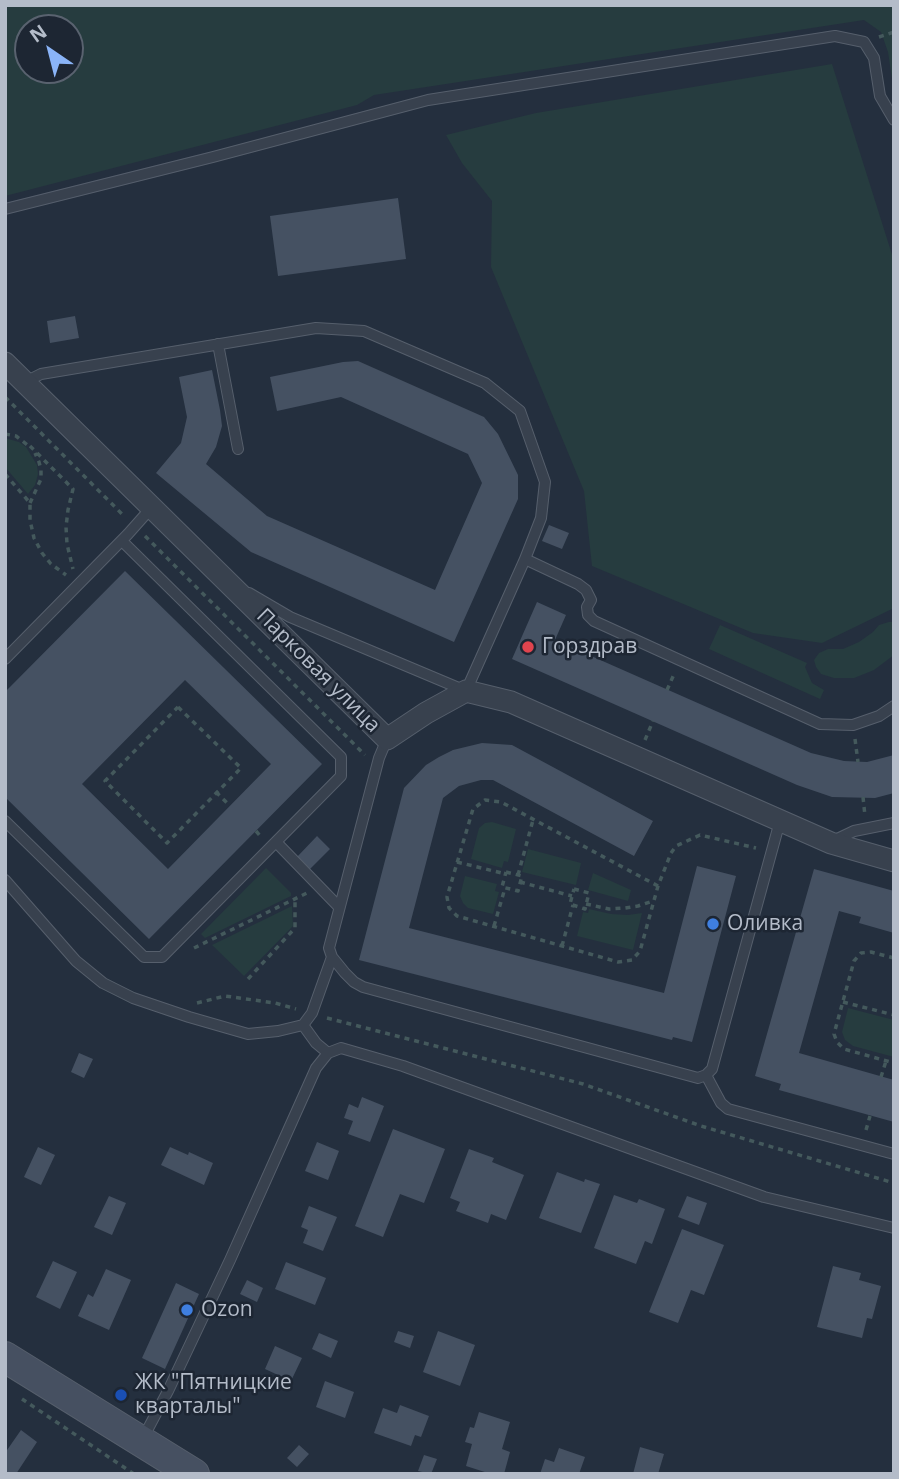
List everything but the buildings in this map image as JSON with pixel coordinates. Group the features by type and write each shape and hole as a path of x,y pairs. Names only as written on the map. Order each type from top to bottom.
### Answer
{"street":[{"name":"Парковая улица","path":"5,363 387,739 466,691"},
{"path":"466,691 511,702 831,843 894,861"},
{"path":"5,1357 195,1473"}],"lane":[{"path":"5,209 428,100 835,36 864,42 874,58 880,96 894,120"},
{"path":"25,382 41,374 316,327 364,331 485,383 520,411 545,482 541,519 526,559 466,691 290,617 221,576"},
{"path":"218,344 238,449"},
{"path":"5,659 152,507"},
{"path":"5,821 144,957 162,957 341,776 341,757 122,541"},
{"path":"526,559 578,583 586,590 591,600 587,607 588,615 594,621 820,724 853,725 879,716 894,706"},
{"path":"387,739 377,766 329,948 332,957 345,974 363,987 698,1079 706,1076 712,1069 780,821"},
{"path":"831,843 854,831 894,822"},
{"path":"276,842 340,907"},
{"path":"5,880 76,961 103,983 132,998 247,1034 303,1025 312,1013 332,957"},
{"path":"303,1025 316,1043 328,1053"},
{"path":"142,1441 230,1260 316,1068 328,1053 341,1048 403,1066 764,1197 894,1228"},
{"path":"706,1076 727,1109 894,1154"}],"path":[{"path":"5,397 377,766"},
{"path":"5,434 16,436 30,446 73,489 66,527 67,544 71,565 79,582"},
{"path":"30,446 40,462 41,470 41,479 30,503 34,538 51,564 79,582"},
{"path":"5,474 30,503"},
{"path":"178,707 241,768 216,792 167,843 105,781 178,707"},
{"path":"853,725 858,762"},
{"path":"216,792 230,806"},
{"path":"658,886 501,802 485,800 473,809 447,897 449,908 457,916 618,962 632,960 640,951 658,886 676,846 693,837 706,835 772,852"},
{"path":"518,875 533,819"},
{"path":"457,862 522,876 518,891 502,887 506,874"},
{"path":"520,882 572,896"},
{"path":"162,957 184,953 311,891 318,885"},
{"path":"494,926 505,887"},
{"path":"574,889 589,894 585,909 570,904 572,896 574,889"},
{"path":"248,979 295,928 295,899"},
{"path":"586,904 609,909 638,906 654,900"},
{"path":"562,946 573,905"},
{"path":"894,958 870,952 861,953 854,961 834,1034 844,1049 894,1063"},
{"path":"187,1004 225,996 275,1003 583,1084 701,1126 894,1183"},
{"path":"843,1002 894,1015"},
{"path":"881,1077 886,1061"},
{"path":"16,1395 134,1474"}],"green space":[{"path":"5,5 894,5 894,92 888,52 881,32 864,20 374,95 357,105 5,196"},
{"path":"832,64 894,261 894,608 822,643 753,633 592,566 584,491 491,267 492,201 462,163 446,135 536,113"},
{"path":"5,438 26,447 37,465 35,485 28,494 5,467"},
{"path":"894,622 894,655 874,670 854,678 834,678 821,674 816,667 814,660 819,653 828,649 843,649 859,642 879,625"},
{"path":"720,625 807,663 805,667 812,683 824,690 820,699 709,649"},
{"path":"492,822 516,829 508,862 504,861 502,868 471,859 479,828"},
{"path":"528,849 581,863 576,885 522,872"},
{"path":"266,868 291,896 205,938 201,934"},
{"path":"593,873 631,890 628,901 588,890"},
{"path":"465,876 497,884 495,891 499,892 493,914 468,908 463,903 460,896"},
{"path":"292,906 293,926 244,976 212,945"},
{"path":"589,909 611,914 642,913 633,950 577,936 583,912 588,913"},
{"path":"848,1008 894,1020 894,1057 853,1046 845,1040 842,1032"}],"place":[{"name":"Горздрав","path":"528,647"},
{"name":"Оливка","path":"713,924"},
{"name":"Ozon","path":"187,1310"},
{"name":"ЖК \"Пятницкие кварталы\"","path":"121,1395"}]}
